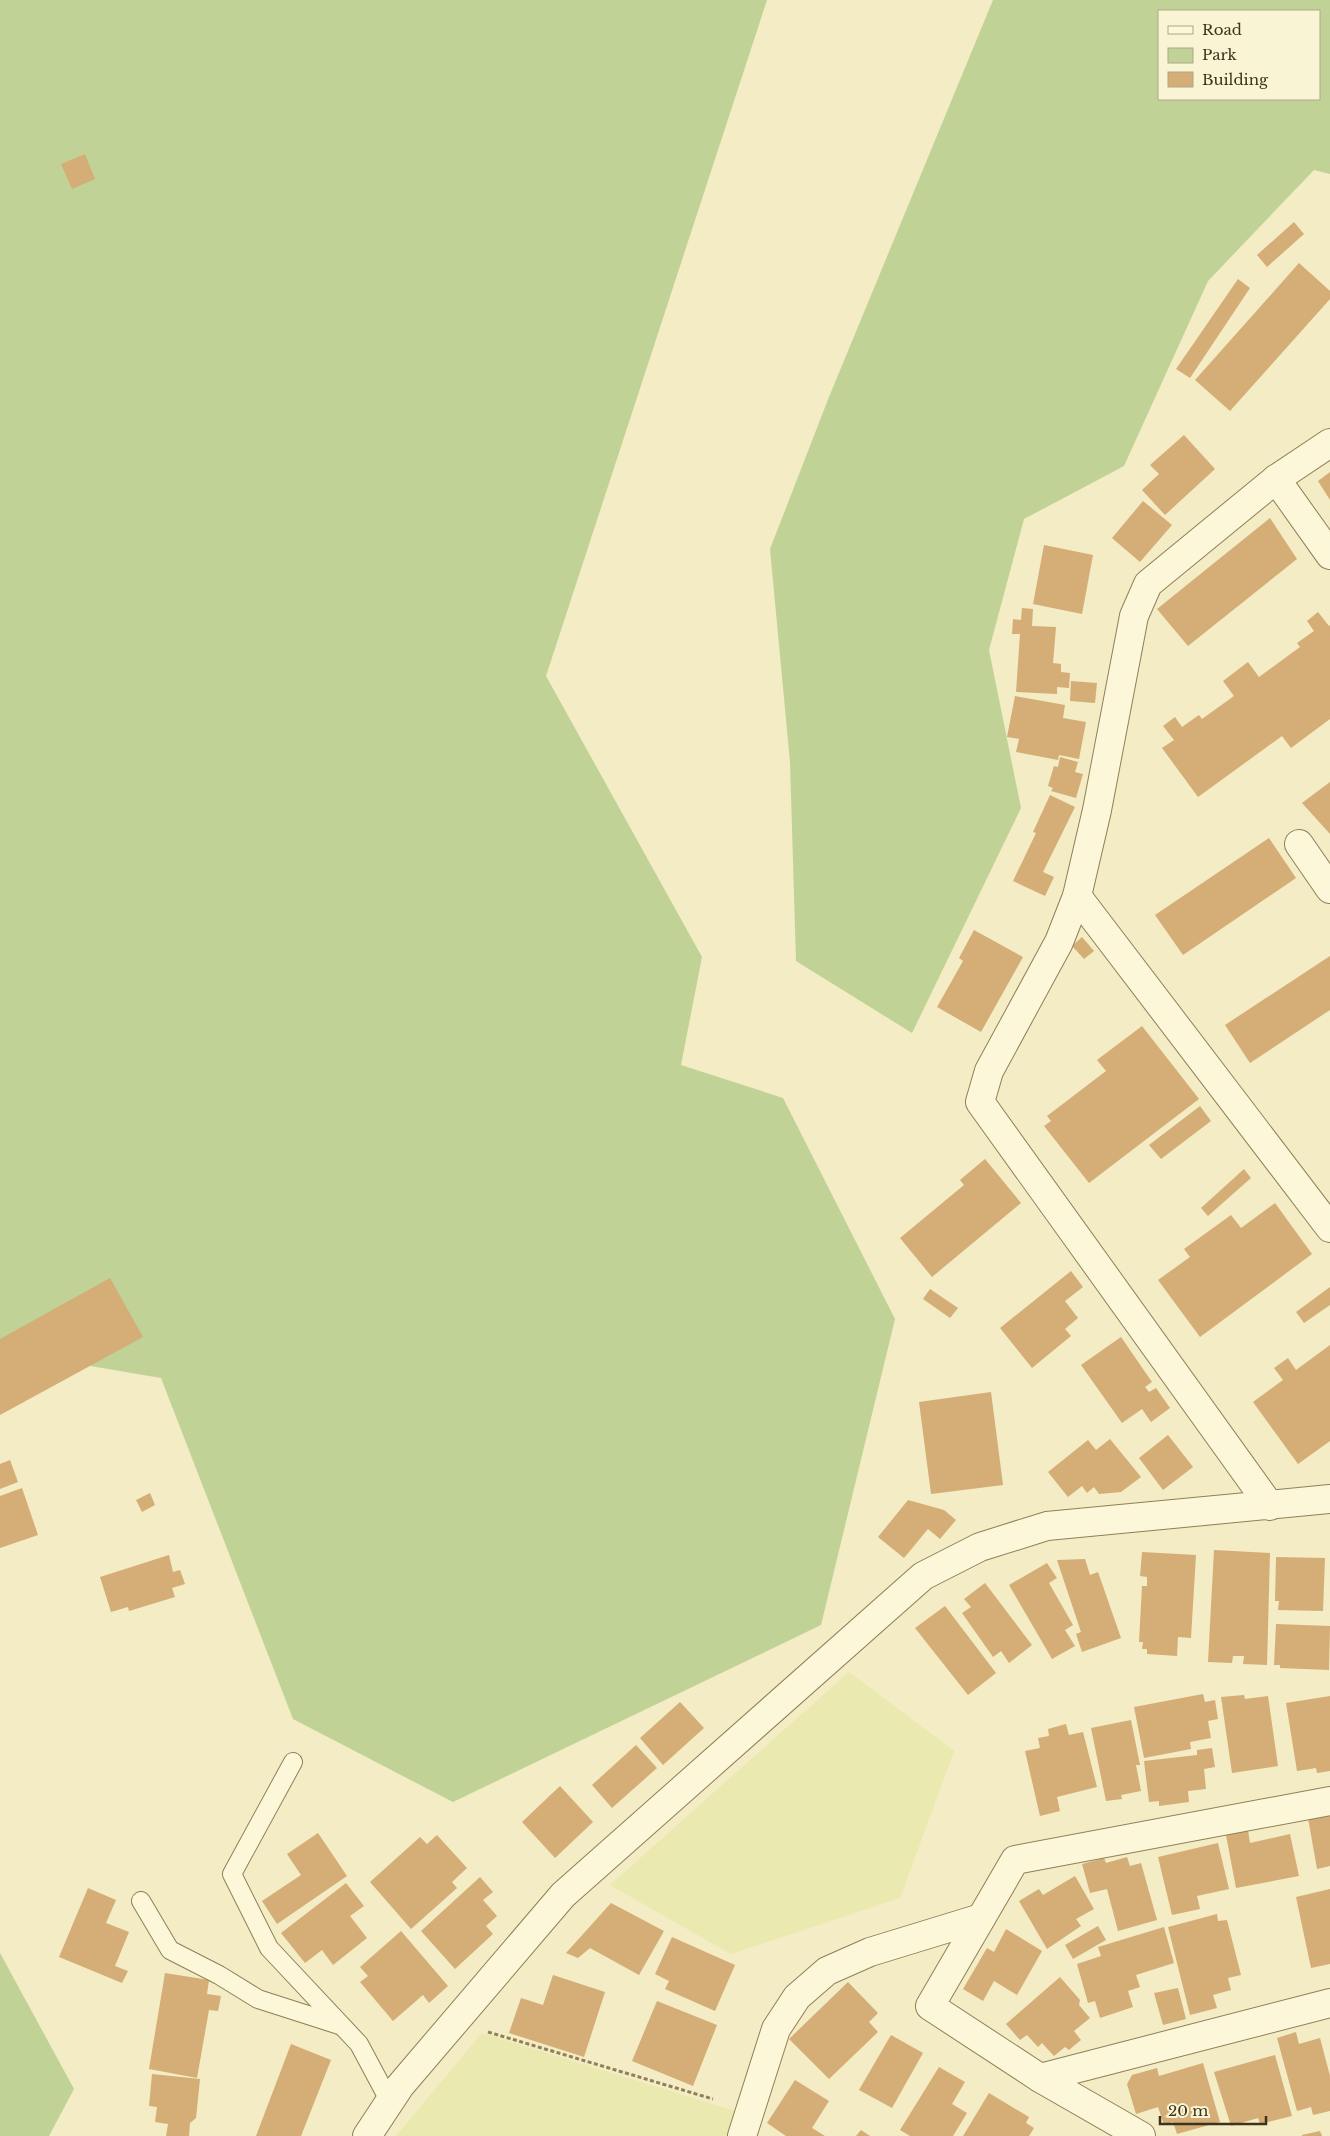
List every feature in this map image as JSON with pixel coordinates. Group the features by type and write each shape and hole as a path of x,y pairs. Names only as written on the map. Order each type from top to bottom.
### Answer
{"street":[{"path":"1270,1506 980,1102 989,1072 1059,942 1077,896 1097,810 1134,616 1148,584 1276,479 1330,443"},
{"path":"1276,479 1330,555"},
{"path":"1299,844 1330,889"},
{"path":"1077,896 1330,1228"},
{"path":"367,2136 400,2086 563,1895 923,1576 980,1547 1047,1526 1330,1499"},
{"path":"1141,2136 1040,2078 930,2006 1015,1860 1330,1800"},
{"path":"742,2136 776,2029 796,1997 827,1971 870,1952 981,1918"},
{"path":"1040,2078 1330,2003"}],"lane":[{"path":"292,1762 232,1874 269,1948 359,2044 390,2102"},
{"path":"141,1901 170,1950 219,1975 258,1999 342,2026"}],"path":[{"path":"485,2031 713,2099"}],"green space":[{"path":"0,0 767,0 546,676 702,957 681,1065 783,1098 895,1319 821,1625 453,1802 293,1719 161,1378 2,1351 0,1355"},
{"path":"993,0 1330,0 1330,174 1314,170 1208,281 1124,466 1024,519 989,650 1021,808 912,1033 796,961 790,762 770,549 829,397"},
{"path":"849,1672 954,1751 900,1898 731,1954 610,1885"},
{"path":"0,1953 74,2089 49,2136 0,2136"},
{"path":"482,2033 735,2111 728,2136 396,2136"}],"building":[{"path":"85,154 95,179 72,189 61,164"},
{"path":"1294,222 1304,234 1267,267 1257,255"},
{"path":"1299,263 1330,291 1330,299 1230,411 1195,380"},
{"path":"1238,279 1250,288 1190,378 1176,369"},
{"path":"1184,435 1215,469 1165,515 1142,490 1159,474 1150,465"},
{"path":"1330,472 1330,500 1318,481"},
{"path":"1143,501 1172,525 1140,562 1112,538"},
{"path":"1270,518 1297,559 1188,646 1157,609"},
{"path":"1044,545 1093,555 1082,614 1033,604"},
{"path":"1022,608 1033,609 1032,626 1056,627 1053,663 1061,664 1061,672 1070,673 1069,688 1057,687 1057,694 1016,692 1020,634 1012,634 1013,619 1021,620"},
{"path":"1318,612 1330,625 1330,719 1291,748 1282,736 1198,797 1162,748 1174,740 1163,726 1175,717 1182,727 1199,715 1202,719 1234,696 1223,681 1248,662 1259,677 1300,647 1297,643 1314,631 1307,621"},
{"path":"1071,681 1097,683 1095,703 1070,701"},
{"path":"1015,696 1065,705 1063,718 1086,722 1079,759 1059,755 1058,760 1016,752 1019,739 1007,737"},
{"path":"1060,757 1078,762 1075,772 1083,774 1076,798 1051,791 1053,788 1048,786 1054,766 1058,767"},
{"path":"1330,782 1330,834 1302,803"},
{"path":"1050,795 1075,807 1043,872 1054,877 1045,896 1013,881 1036,833 1033,832"},
{"path":"1269,838 1296,878 1183,955 1155,915"},
{"path":"974,930 1023,957 981,1032 937,1007 963,961 959,958"},
{"path":"1082,937 1094,951 1084,959 1072,946"},
{"path":"1330,956 1330,1010 1250,1063 1225,1025"},
{"path":"1142,1026 1199,1099 1089,1183 1044,1126 1051,1121 1047,1116 1106,1071 1097,1060"},
{"path":"1200,1106 1211,1121 1161,1159 1149,1145"},
{"path":"985,1159 1021,1203 932,1277 900,1238 964,1185 960,1180"},
{"path":"1244,1169 1251,1178 1208,1216 1201,1208"},
{"path":"1275,1203 1312,1254 1200,1337 1158,1280 1190,1257 1184,1249 1231,1215 1241,1228"},
{"path":"1071,1271 1083,1287 1065,1301 1078,1318 1065,1329 1071,1336 1032,1368 1000,1328"},
{"path":"110,1278 143,1337 0,1415 0,1339"},
{"path":"1330,1287 1330,1305 1304,1323 1296,1312"},
{"path":"930,1289 958,1308 950,1318 923,1299"},
{"path":"1121,1337 1152,1382 1145,1387 1149,1392 1156,1388 1170,1408 1151,1422 1142,1409 1122,1423 1081,1365"},
{"path":"1330,1345 1330,1441 1298,1464 1253,1402 1283,1380 1274,1368 1288,1358 1296,1370"},
{"path":"991,1392 1003,1485 931,1494 919,1402"},
{"path":"1168,1435 1193,1467 1163,1490 1139,1458"},
{"path":"1110,1439 1141,1477 1121,1492 1099,1494 1094,1487 1087,1493 1082,1486 1068,1497 1048,1472 1088,1440 1096,1450"},
{"path":"10,1460 18,1482 0,1489 0,1464"},
{"path":"22,1488 38,1535 0,1548 0,1496"},
{"path":"150,1493 155,1505 142,1512 136,1500"},
{"path":"908,1500 944,1510 956,1520 940,1539 928,1529 904,1558 878,1537"},
{"path":"1214,1550 1270,1553 1267,1665 1243,1664 1244,1656 1233,1656 1232,1663 1208,1662"},
{"path":"1142,1552 1196,1555 1191,1638 1178,1637 1177,1656 1147,1654 1147,1649 1142,1649 1143,1642 1139,1642 1142,1586 1147,1586 1147,1577 1140,1576"},
{"path":"169,1555 173,1572 180,1570 185,1584 172,1588 175,1597 129,1611 128,1607 111,1612 100,1577"},
{"path":"1276,1557 1325,1558 1323,1611 1278,1610 1279,1601 1275,1601"},
{"path":"1085,1559 1090,1575 1098,1572 1121,1638 1082,1652 1076,1634 1081,1632 1057,1560"},
{"path":"1047,1563 1057,1578 1049,1583 1073,1625 1065,1630 1075,1646 1052,1659 1009,1585"},
{"path":"985,1583 1032,1645 1009,1663 1001,1651 993,1657 962,1613 971,1607 964,1599"},
{"path":"945,1606 996,1673 968,1695 915,1628"},
{"path":"1276,1624 1330,1626 1329,1670 1280,1668 1280,1665 1274,1665"},
{"path":"1203,1694 1205,1702 1215,1700 1218,1719 1208,1721 1211,1738 1190,1742 1191,1749 1144,1758 1134,1707"},
{"path":"1244,1695 1245,1699 1268,1696 1278,1766 1232,1773 1221,1697"},
{"path":"1330,1696 1330,1771 1317,1773 1316,1768 1297,1771 1286,1703"},
{"path":"680,1702 704,1728 663,1765 640,1738"},
{"path":"1131,1720 1140,1765 1136,1765 1141,1791 1121,1795 1122,1799 1106,1801 1091,1728"},
{"path":"1066,1724 1069,1735 1083,1732 1097,1787 1057,1797 1060,1811 1040,1816 1025,1751 1040,1748 1038,1738 1049,1736 1048,1729"},
{"path":"636,1745 657,1768 612,1808 592,1785"},
{"path":"1212,1748 1215,1767 1204,1769 1206,1789 1188,1791 1189,1802 1159,1806 1159,1801 1149,1802 1144,1761 1197,1755 1197,1750"},
{"path":"560,1786 593,1822 555,1858 522,1822"},
{"path":"1330,1814 1330,1866 1317,1869 1308,1818"},
{"path":"1248,1830 1250,1843 1290,1834 1299,1876 1236,1888 1226,1835"},
{"path":"318,1833 347,1876 277,1924 262,1901 301,1875 287,1854"},
{"path":"437,1835 467,1868 452,1882 457,1888 411,1929 370,1882 420,1837 427,1844"},
{"path":"1218,1843 1229,1889 1197,1896 1200,1909 1172,1915 1158,1857"},
{"path":"1127,1857 1130,1866 1141,1863 1157,1920 1118,1931 1107,1889 1090,1893 1082,1864 1104,1858 1106,1863"},
{"path":"1075,1876 1094,1909 1076,1919 1081,1926 1047,1949 1019,1901 1039,1889 1043,1895"},
{"path":"480,1877 493,1892 483,1900 497,1916 486,1926 493,1934 455,1969 421,1931"},
{"path":"346,1883 364,1906 350,1916 367,1938 333,1965 322,1950 305,1963 281,1933"},
{"path":"88,1888 116,1900 106,1923 129,1932 115,1966 128,1971 122,1983 59,1957"},
{"path":"1330,1889 1330,1964 1311,1968 1296,1897"},
{"path":"611,1903 664,1931 639,1975 590,1948 578,1958 566,1953"},
{"path":"1217,1914 1218,1921 1227,1920 1241,1975 1228,1978 1231,1990 1213,1995 1217,2008 1190,2015 1168,1927"},
{"path":"1098,1926 1106,1940 1073,1959 1065,1945"},
{"path":"1164,1927 1174,1963 1136,1975 1140,1987 1128,1991 1133,2007 1100,2018 1095,2001 1088,2003 1077,1964 1101,1956 1098,1947"},
{"path":"1006,1929 1042,1951 1017,1995 994,1981 983,2001 963,1989 987,1948 994,1952"},
{"path":"401,1931 448,1986 429,2003 423,1995 393,2021 360,1982 368,1976 360,1967"},
{"path":"672,1937 735,1965 715,2011 665,1989 669,1981 655,1974"},
{"path":"165,1973 209,1980 207,1994 221,1996 218,2011 209,2010 197,2078 149,2069"},
{"path":"553,1975 605,1992 584,2057 509,2033 521,1998 543,2005"},
{"path":"1060,1977 1080,2000 1079,2005 1090,2018 1074,2031 1081,2040 1069,2050 1065,2047 1054,2056 1042,2043 1038,2047 1027,2035 1020,2040 1006,2024"},
{"path":"848,1982 878,2013 869,2022 878,2032 829,2079 789,2039"},
{"path":"1178,1988 1186,2019 1163,2025 1154,1993"},
{"path":"657,2001 717,2025 693,2086 632,2061"},
{"path":"1296,2032 1299,2044 1320,2038 1330,2076 1330,2111 1313,2115 1311,2107 1297,2111 1277,2038"},
{"path":"891,2035 923,2053 892,2108 859,2090"},
{"path":"291,2044 331,2060 301,2136 256,2136"},
{"path":"1275,2055 1292,2116 1260,2124 1258,2118 1231,2126 1214,2072"},
{"path":"1203,2063 1220,2122 1177,2134 1173,2122 1164,2125 1158,2107 1136,2114 1127,2084 1132,2075 1157,2068 1159,2076"},
{"path":"939,2067 965,2082 952,2104 967,2113 953,2136 910,2136 900,2130"},
{"path":"152,2074 200,2079 196,2118 190,2123 189,2136 166,2136 168,2124 155,2122 157,2107 149,2106"},
{"path":"795,2080 829,2101 812,2128 825,2136 786,2136 767,2123"},
{"path":"989,2093 1029,2117 1026,2123 1034,2128 1029,2136 963,2136"},
{"path":"861,2130 870,2136 856,2136"},
{"path":"1320,2131 1322,2136 1302,2136 1302,2135"}]}
